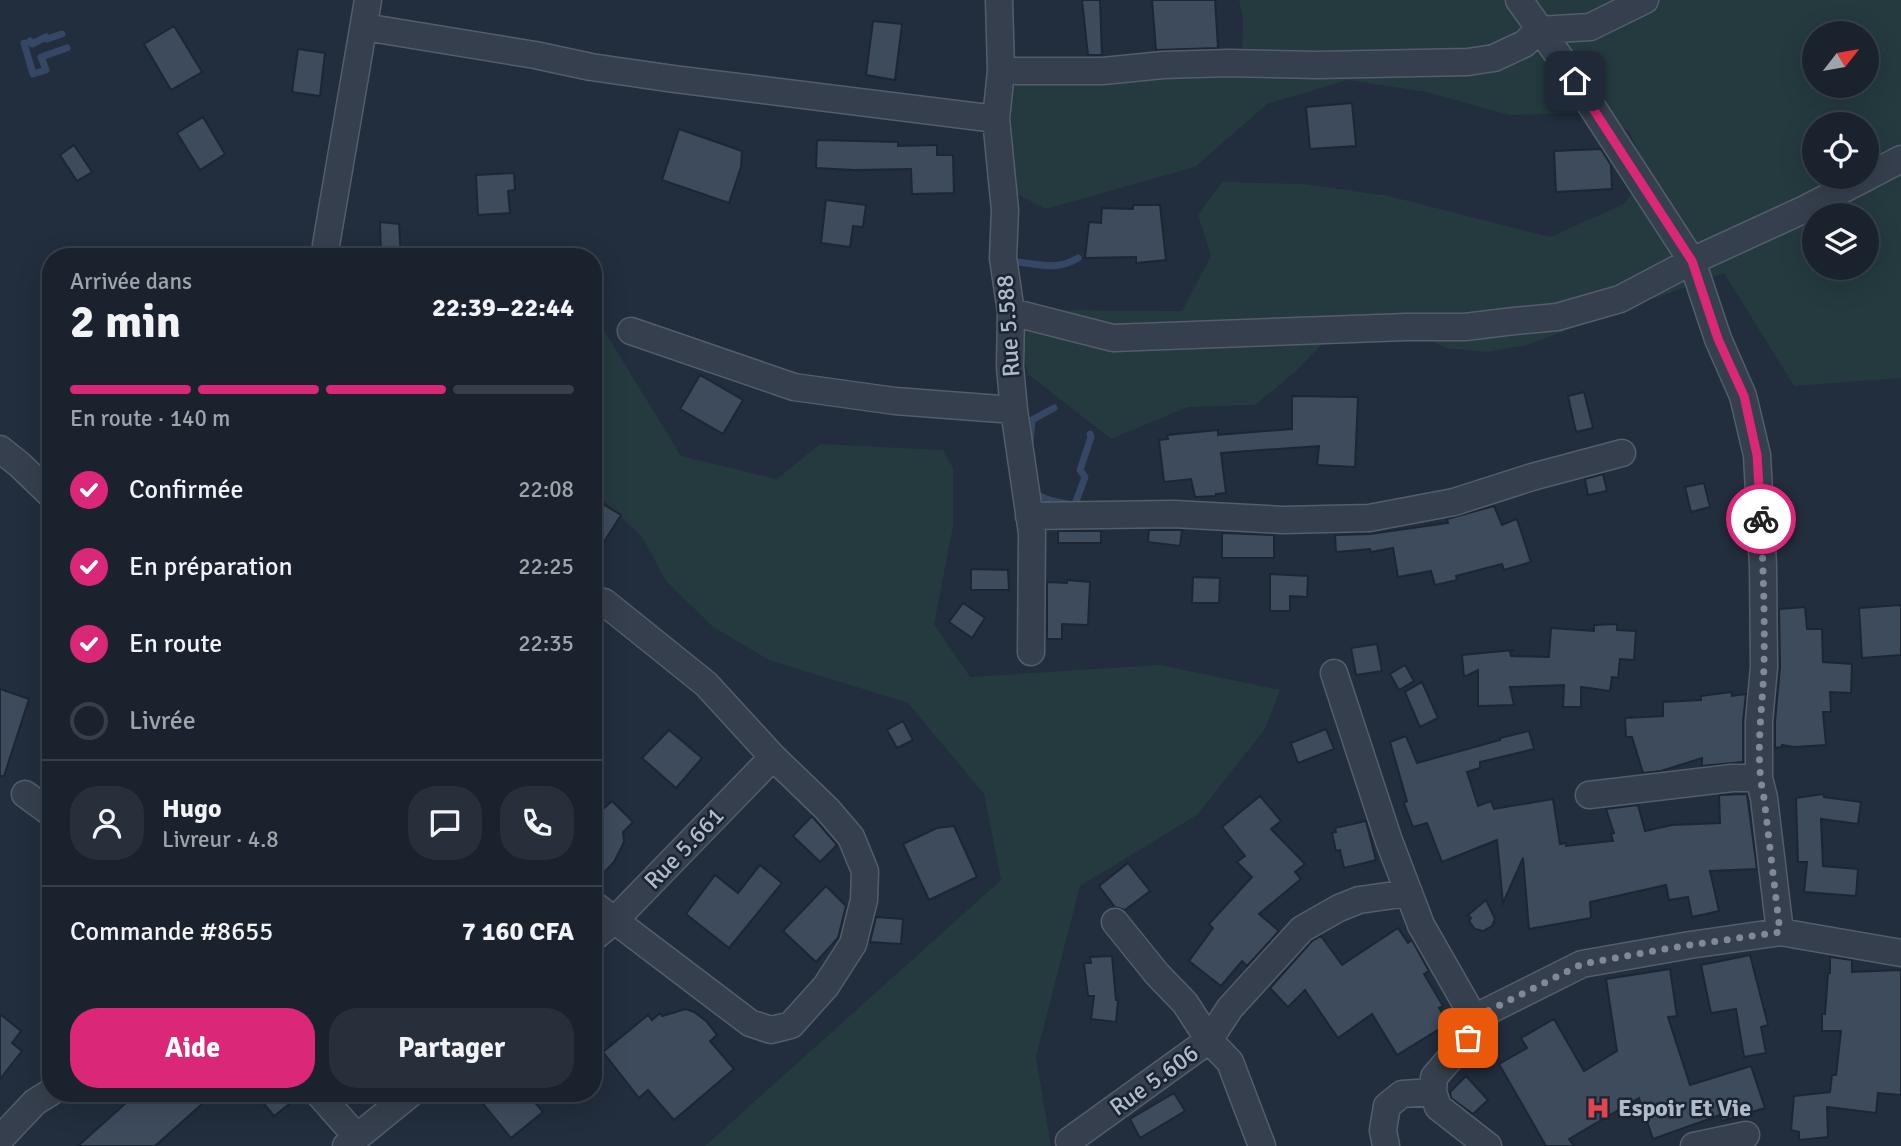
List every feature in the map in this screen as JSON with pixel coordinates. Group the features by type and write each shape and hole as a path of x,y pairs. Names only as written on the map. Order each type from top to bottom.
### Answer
{"street":[{"path":"326,245 368,0"},
{"name":"Rue 5.588","path":"999,0 1002,71 996,119 1005,210 1003,258 1011,312 1010,367 1032,533 1031,652"},
{"path":"1518,0 1561,59 1692,261 1718,339 1744,396 1757,455 1764,592 1759,778 1764,798 1780,932"},
{"path":"1002,71 1104,71 1176,64 1468,62 1494,58 1524,44 1539,30 1590,27 1645,0"},
{"path":"364,27 591,67 996,119"},
{"path":"1879,171 1901,159"},
{"path":"1011,312 1113,338 1465,327 1557,317 1620,299 1692,261 1844,189"},
{"path":"631,331 794,387 895,401 1014,410"},
{"path":"0,449 42,486"},
{"path":"1029,516 1174,514 1283,520 1369,518 1454,502 1532,477 1622,453"},
{"path":"602,602 706,684 851,837 864,871 864,900 853,944 826,986 791,1025 771,1030 750,1023 602,911"},
{"path":"1334,673 1389,841 1421,925 1474,1018 1474,1029 1468,1038 1434,1077 1433,1092 1438,1107 1488,1146"},
{"name":"Rue 5.661","path":"602,931 773,757"},
{"path":"1589,795 1732,778 1759,778"},
{"path":"25,794 42,806"},
{"path":"1115,922 1157,974 1185,1003 1209,1040 1230,1008 1302,929 1359,900 1409,892"},
{"path":"1474,1018 1582,964 1690,945 1780,932 1901,953"},
{"name":"Rue 5.606","path":"1069,1141 1209,1040 1230,1062 1262,1146"},
{"path":"1386,1146 1383,1130 1387,1106 1402,1094 1433,1092"},
{"path":"0,1139 42,1097"},
{"path":"325,1102 352,1141 400,1102"},
{"path":"1694,1146 1746,1135"}],"green space":[{"path":"1239,0 1901,0 1901,378 1794,386 1724,273 1527,345 1487,352 1445,348 1406,327 1330,336 1295,372 1255,405 1188,407 1111,439 1028,374 1019,335 1032,310 1182,311 1211,256 1198,215 1222,182 1304,184 1389,196 1550,237 1624,204 1648,171 1629,131 1590,113 1509,115 1426,92 1348,80 1267,104 1195,167 1046,209 1011,191 1005,93 1044,67 1112,67 1241,77 1243,20"},
{"path":"602,327 681,456 777,479 820,444 943,450 953,468 953,527 934,624 970,677 1160,665 1280,690 1265,729 1197,815 1080,886 1036,1057 1051,1146 705,1146 1001,880 984,794 908,703 769,660 713,627 666,581 642,537 602,499"}],"building":[{"path":"1082,0 1100,0 1102,55 1088,55"},
{"path":"1152,0 1215,0 1218,48 1156,50"},
{"path":"873,21 902,24 895,80 866,75"},
{"path":"174,26 202,72 171,90 144,44"},
{"path":"298,49 325,53 320,96 292,92"},
{"path":"1352,103 1356,146 1310,149 1306,107"},
{"path":"203,117 225,154 200,170 177,133"},
{"path":"679,129 742,151 741,167 729,203 662,180"},
{"path":"817,140 898,142 898,146 937,145 937,155 953,155 954,193 912,194 911,169 816,168"},
{"path":"74,145 92,172 77,181 60,155"},
{"path":"1601,149 1611,165 1612,189 1556,192 1554,151"},
{"path":"514,173 515,190 508,191 510,213 478,215 476,175"},
{"path":"826,200 866,205 863,227 853,226 850,247 821,243"},
{"path":"1133,205 1160,205 1166,260 1136,263 1136,257 1085,258 1089,222 1101,223 1102,208 1133,209"},
{"path":"380,222 399,224 400,248 381,248"},
{"path":"700,375 743,400 723,434 680,409"},
{"path":"1584,392 1593,428 1576,432 1568,396"},
{"path":"1292,396 1358,397 1355,467 1317,465 1319,446 1221,453 1226,493 1195,497 1191,479 1164,482 1159,440 1168,439 1167,435 1218,430 1218,435 1292,429"},
{"path":"1603,474 1607,491 1588,495 1585,479"},
{"path":"1704,483 1710,507 1691,512 1685,487"},
{"path":"602,503 621,515 602,545"},
{"path":"1494,506 1502,525 1516,519 1518,522 1531,562 1504,570 1502,564 1456,576 1457,580 1435,585 1431,571 1398,577 1393,548 1371,552 1370,549 1336,552 1335,535 1370,534 1448,523 1447,519"},
{"path":"1149,530 1182,530 1180,546 1148,542"},
{"path":"1058,531 1101,531 1101,543 1058,543"},
{"path":"1222,533 1274,535 1274,558 1222,558"},
{"path":"971,569 1008,570 1009,590 971,590"},
{"path":"1270,574 1308,576 1307,597 1290,596 1290,611 1270,611"},
{"path":"1193,577 1220,578 1219,603 1192,603"},
{"path":"1067,580 1090,582 1088,625 1062,624 1062,639 1047,639 1047,582 1067,583"},
{"path":"963,603 985,618 972,638 949,622"},
{"path":"1901,605 1901,655 1862,658 1859,608"},
{"path":"1805,607 1807,629 1822,629 1823,662 1852,664 1851,693 1830,692 1831,712 1823,712 1826,745 1782,745 1775,748 1780,667 1779,609"},
{"path":"1617,624 1617,630 1636,631 1634,660 1620,659 1618,678 1612,677 1610,691 1581,687 1581,707 1563,707 1564,685 1510,687 1514,705 1478,706 1478,670 1464,677 1462,655 1514,650 1510,652 1511,656 1549,657 1551,628 1594,631 1594,625"},
{"path":"1377,644 1382,671 1356,675 1351,648"},
{"path":"1405,665 1414,681 1399,690 1390,674"},
{"path":"1422,682 1438,718 1420,727 1405,692"},
{"path":"0,689 29,699 4,776 0,776"},
{"path":"1731,692 1732,696 1746,694 1743,762 1702,766 1702,758 1661,771 1643,773 1632,737 1626,737 1625,718 1663,716 1663,702 1701,700 1701,696"},
{"path":"903,721 913,740 897,748 887,730"},
{"path":"1326,729 1334,749 1298,763 1291,743"},
{"path":"669,730 702,758 676,788 642,758"},
{"path":"1529,731 1534,749 1480,762 1480,768 1467,772 1478,806 1491,801 1494,809 1553,799 1560,844 1566,843 1566,846 1613,841 1611,834 1614,833 1606,809 1638,805 1645,831 1672,825 1720,823 1719,795 1747,794 1757,869 1710,871 1719,911 1692,917 1688,897 1669,900 1666,885 1590,902 1591,918 1529,929 1523,858 1503,903 1497,840 1442,862 1427,823 1413,827 1404,803 1407,801 1390,742 1406,736 1417,763"},
{"path":"1823,794 1824,797 1861,802 1858,824 1821,819 1823,866 1858,869 1856,896 1804,892 1807,862 1798,862 1796,798"},
{"path":"1260,796 1281,821 1271,829 1305,864 1295,872 1301,879 1259,914 1279,931 1247,966 1242,961 1221,986 1189,961 1213,928 1209,924 1252,877 1237,862 1245,856 1222,827"},
{"path":"612,801 633,822 623,832 624,842 614,862 602,875 602,810"},
{"path":"812,816 837,845 820,862 793,836"},
{"path":"1366,821 1376,860 1344,868 1332,833 1336,832 1335,828"},
{"path":"954,826 977,877 929,900 903,844 937,828"},
{"path":"1128,863 1150,891 1125,910 1115,907 1099,886"},
{"path":"760,865 782,883 729,948 686,914 715,875 738,893"},
{"path":"826,886 846,906 838,938 816,962 783,931"},
{"path":"1486,900 1495,919 1492,926 1483,931 1475,929 1468,915"},
{"path":"876,917 903,919 901,944 870,942"},
{"path":"1398,928 1408,943 1412,940 1429,971 1424,974 1443,1006 1439,1008 1449,1023 1397,1055 1372,1014 1338,1038 1305,990 1288,1007 1270,988 1312,941 1321,936 1342,965"},
{"path":"1750,955 1768,1025 1761,1027 1766,1053 1744,1057 1736,1009 1711,1013 1701,965"},
{"path":"1112,956 1118,1000 1116,1022 1091,1019 1094,996 1088,996 1084,963 1091,963 1090,957"},
{"path":"1830,957 1852,960 1852,972 1901,970 1901,1095 1878,1093 1876,1113 1827,1107 1828,1137 1799,1140 1799,1132 1791,1130 1794,1096 1830,1092 1832,1075 1836,1075 1841,1031 1822,1031"},
{"path":"1670,969 1677,1016 1668,1017 1690,1085 1751,1066 1765,1108 1722,1121 1720,1115 1653,1139 1639,1098 1569,1139 1574,1146 1546,1146 1499,1064 1527,1048 1521,1038 1554,1019 1584,1071 1617,1051 1606,979"},
{"path":"686,1009 706,1021 717,1035 710,1041 734,1069 674,1120 648,1090 639,1098 603,1052 648,1015 652,1020 660,1013 662,1016"},
{"path":"0,1014 21,1031 12,1043 22,1051 0,1079"},
{"path":"1466,1076 1488,1100 1473,1114 1451,1098 1450,1092"},
{"path":"1174,1093 1185,1111 1140,1138 1130,1119"},
{"path":"127,1102 202,1104 155,1146 78,1146"},
{"path":"263,1102 292,1102 274,1116"},
{"path":"482,1102 535,1102 543,1112 511,1138"}],"waterway":[{"path":"30,41 32,44 46,37 47,39 62,34"},
{"path":"24,43 33,74 46,70 41,57 67,48"},
{"path":"1010,261 1053,266 1078,258"},
{"path":"1030,444 1032,420 1054,408"},
{"path":"1033,491 1052,501 1075,504 1085,477 1080,470 1090,434"}],"way so far":[{"path":"1468,1038 1474,1029 1474,1018 1582,964 1630,954 1780,932 1764,798 1759,778 1759,721 1764,667 1761,519"}],"place":[{"name":"Espoir Et Vie","path":"1598,1108"}],"route":[{"path":"1575,81 1692,261 1718,339 1744,396 1757,455 1761,519"}]}
